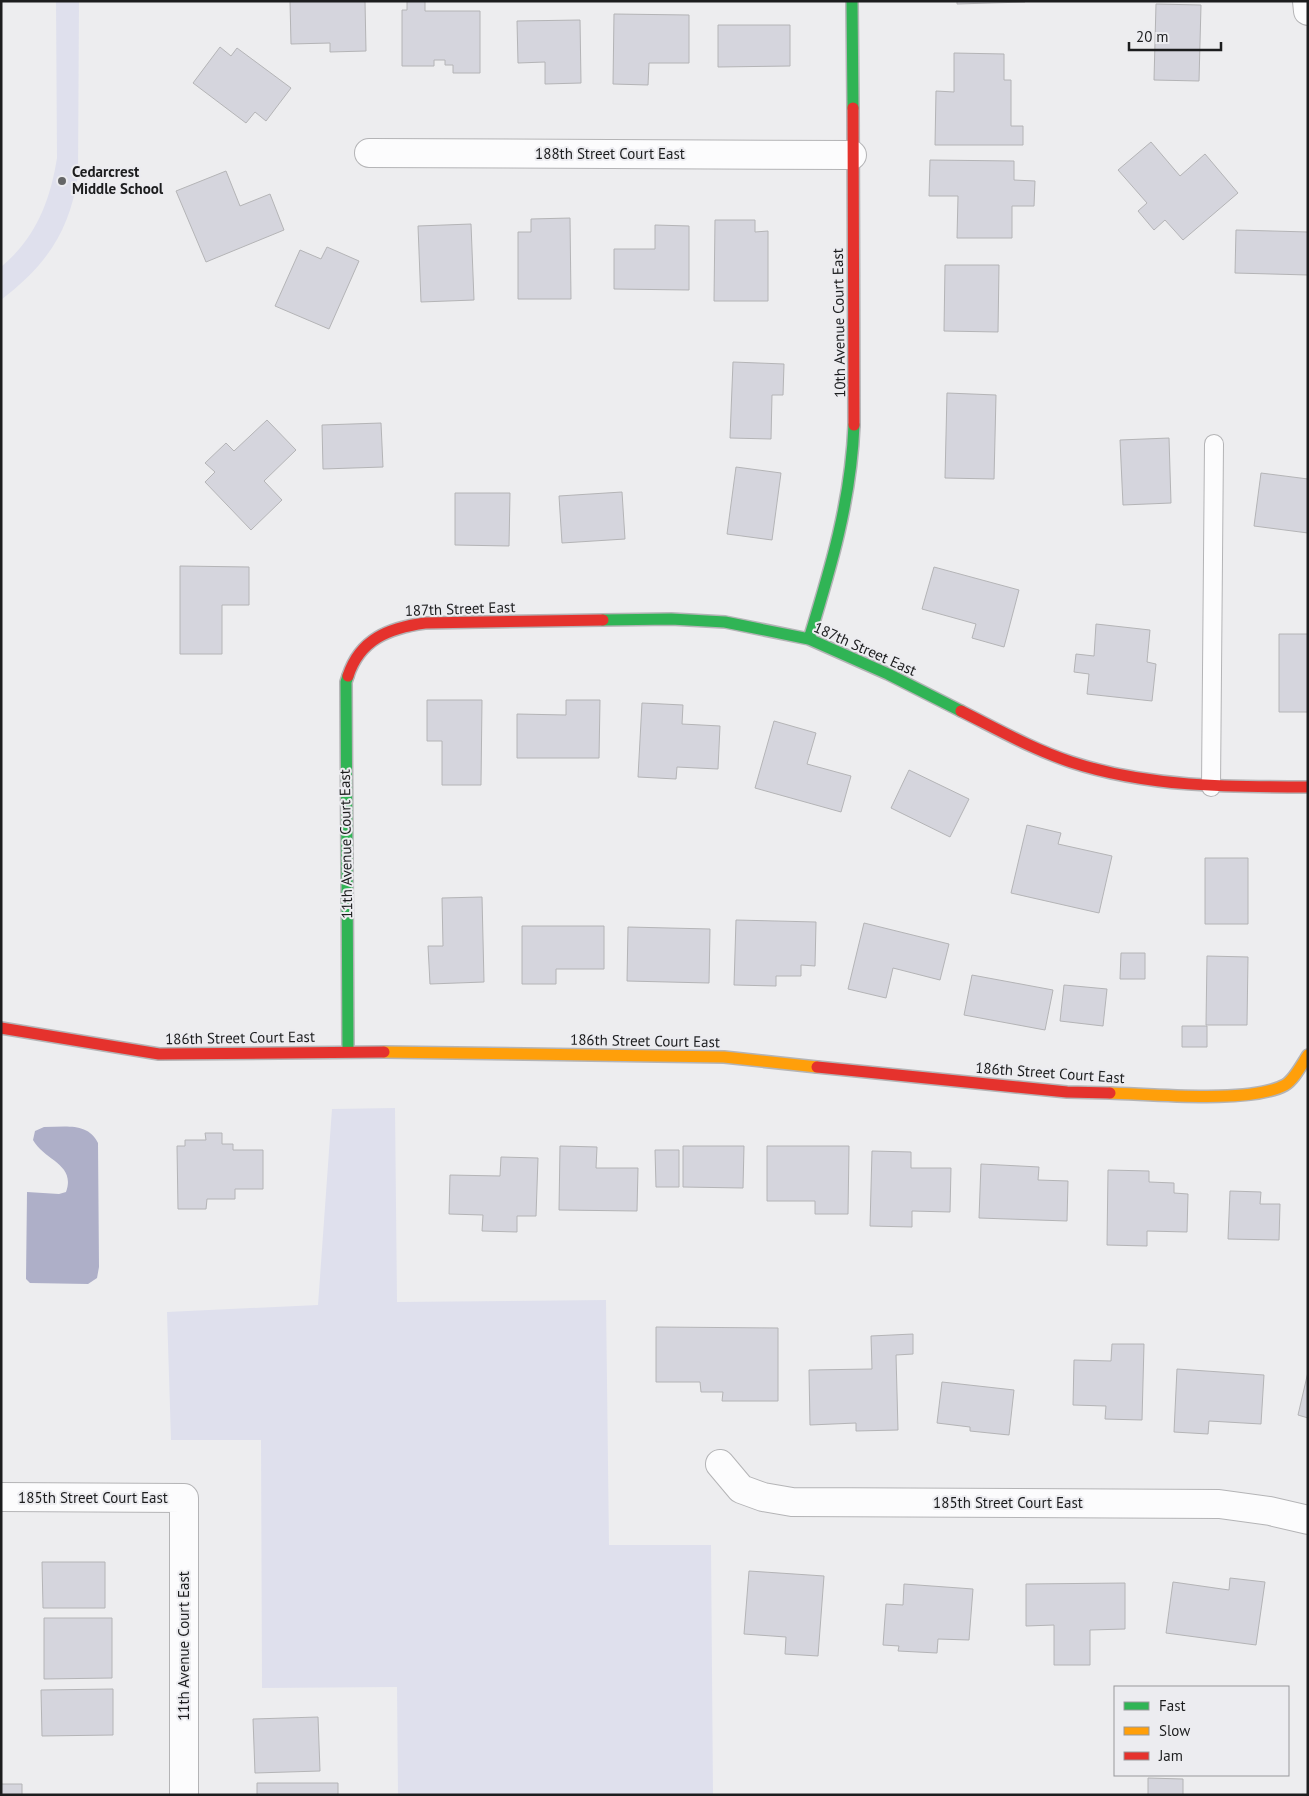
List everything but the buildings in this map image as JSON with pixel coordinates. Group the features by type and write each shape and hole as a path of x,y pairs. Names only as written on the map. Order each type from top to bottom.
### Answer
{"street":[{"name":"10th Avenue Court East","path":"809,639 838,542 854,460 852,1"},
{"path":"1307,1 1308,11"},
{"name":"188th Street Court East","path":"369,153 852,155"},
{"name":"187th Street East","path":"367,644 379,634 400,626 425,623 671,619 724,622 809,639 888,674 1064,761 1106,772 1184,785 1211,787 1308,787"},
{"name":"11th Avenue Court East","path":"348,1051 344,705 349,669 354,657 367,644"},
{"name":"186th Street Court East","path":"1,1028 159,1054 348,1051 724,1057 1067,1092 1204,1096 1267,1093 1287,1084 1308,1055"},
{"name":"185th Street Court East","path":"720,1464 741,1489 763,1497 792,1502 1219,1504 1270,1511 1308,1520"},
{"name":"185th Street Court East","path":"1,1497 184,1498"},
{"name":"11th Avenue Court East","path":"184,1498 184,1795"}],"lane":[{"path":"1211,787 1214,444"}],"shaded area":[{"path":"56,1 79,1 78,176 68,215 62,231 53,246 31,274 1,300 1,267 24,244 40,218 50,189 57,158"},
{"path":"395,1108 397,1302 606,1300 609,1545 711,1545 713,1795 398,1795 397,1687 262,1688 261,1440 171,1440 167,1312 318,1305 332,1109"}],"water":[{"path":"44,1127 75,1127 82,1129 94,1136 98,1143 99,1267 97,1278 88,1284 30,1283 26,1279 27,1192 59,1194 66,1192 68,1183 67,1175 63,1169 38,1147 33,1140 35,1131"}],"traffic: fast":[{"path":"852,1 853,108"},
{"path":"809,639 839,534 849,480 854,425"},
{"path":"603,620 671,619 725,622 809,639 888,674 961,711"},
{"path":"348,676 346,682 348,1051"}],"traffic: slow":[{"path":"384,1052 724,1057 817,1067"},
{"path":"1110,1093 1225,1096 1269,1091 1288,1083 1295,1076 1308,1055"}],"traffic: jam":[{"path":"853,108 854,425"},
{"path":"348,676 353,663 368,644 388,632 412,625 425,623 603,620"},
{"path":"961,711 1042,751 1100,770 1159,781 1188,784 1308,787"},
{"path":"1,1028 159,1054 384,1052"},
{"path":"817,1067 1067,1092 1110,1093"}],"place":[{"name":"Cedarcrest Middle School","path":"62,181"}]}
